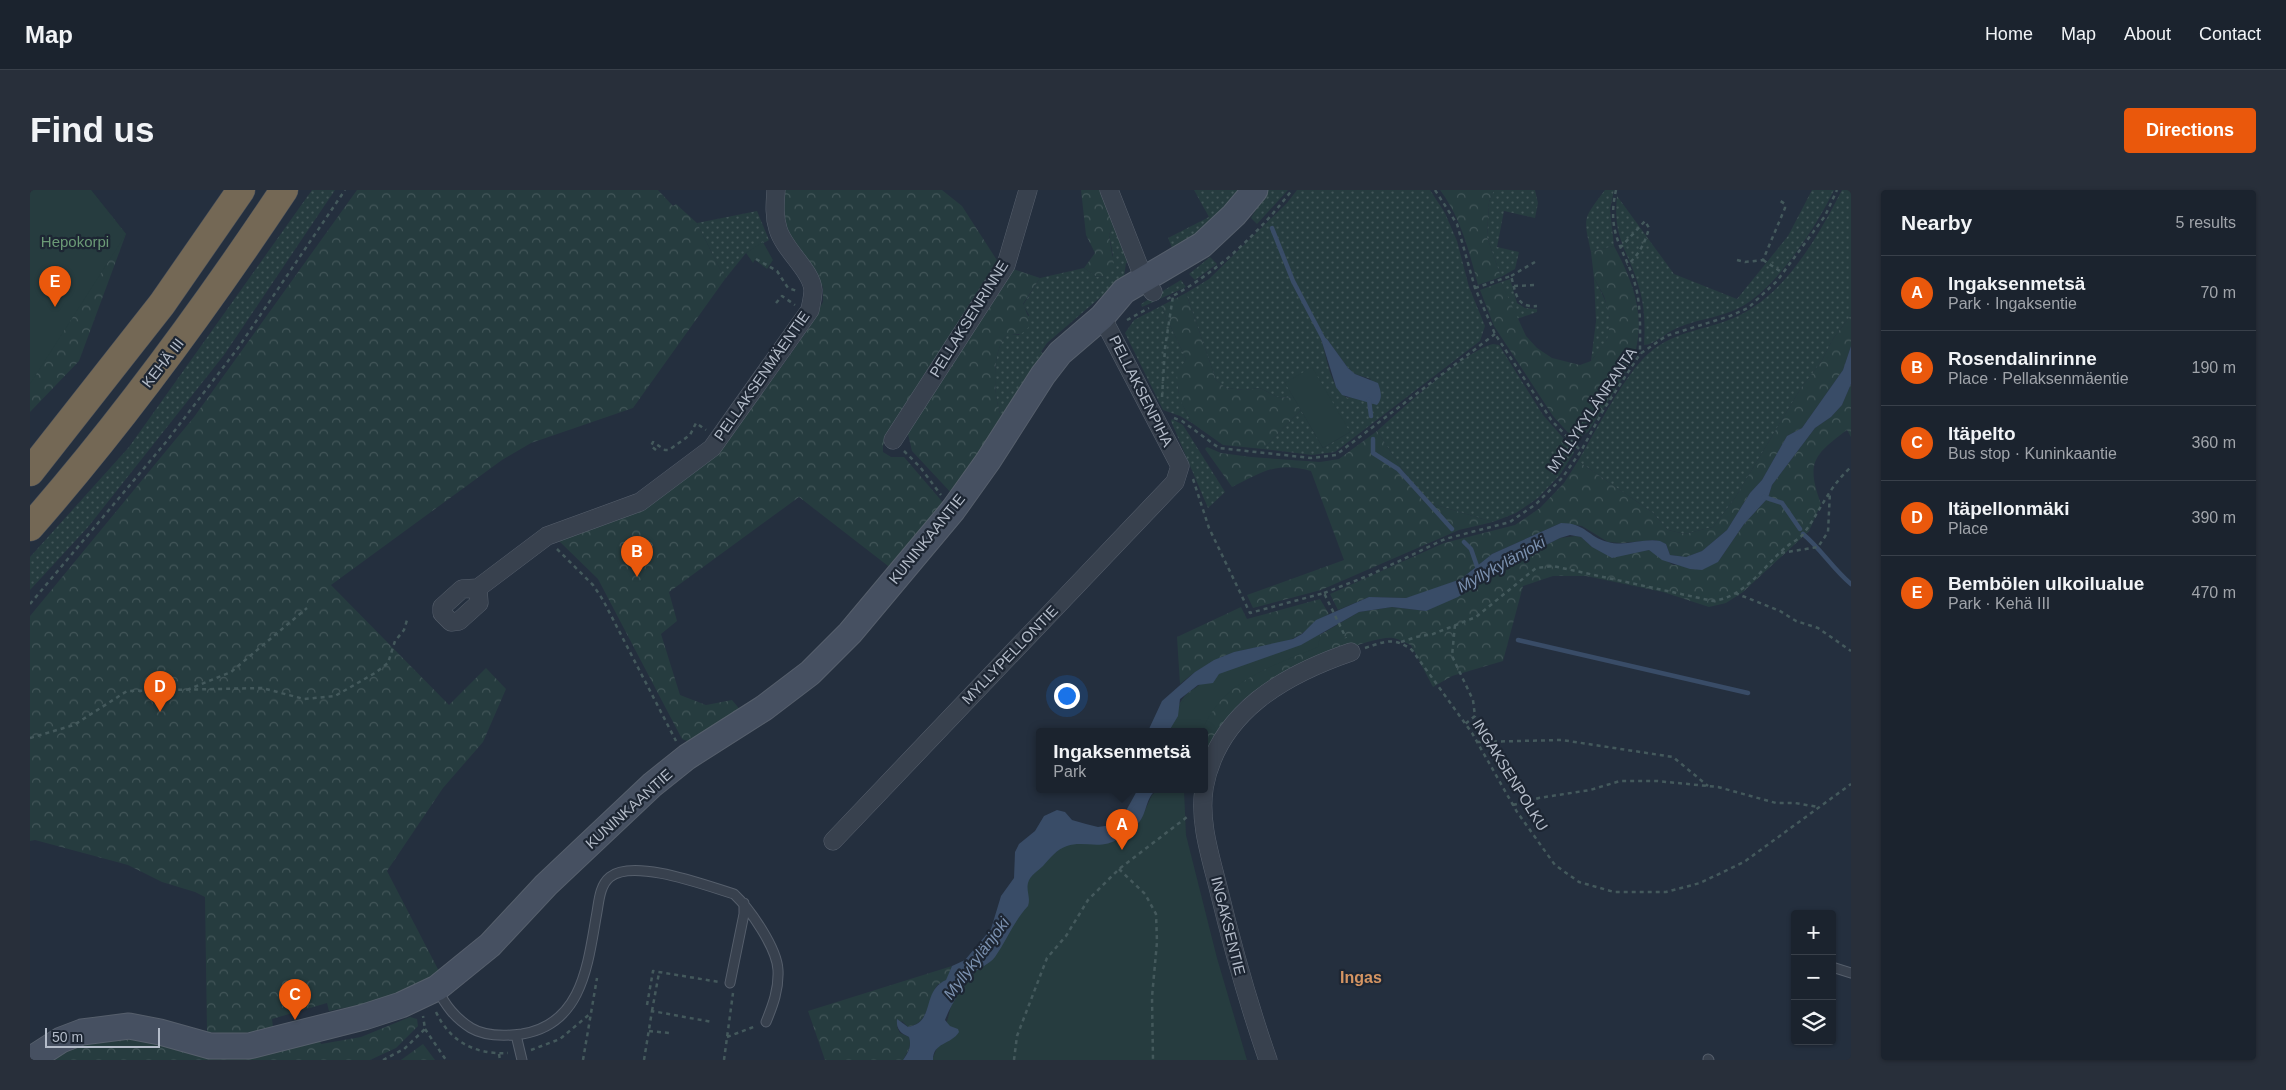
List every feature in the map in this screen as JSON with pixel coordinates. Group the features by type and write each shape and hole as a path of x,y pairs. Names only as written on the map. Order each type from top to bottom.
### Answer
{"highway":[{"path":"30,472 162,304 241,190"},
{"name":"KEHÄ III","path":"30,527 79,471 188,331 284,190"}],"main road":[{"name":"KUNINKAANTIE","path":"30,1060 61,1040 82,1032 129,1026 160,1032 210,1046 249,1046 364,1017 401,1005 437,988 490,945 546,885 652,785 688,757 764,708 810,673 850,632 953,510 988,461 1042,375 1060,353 1102,317 1134,304 1182,274 1202,245 1234,215 1255,190"}],"street":[{"name":"PELLAKSENMÄENTIE","path":"478,588 544,537 640,502 712,448 810,310 813,289 810,280 785,246 778,231 774,215 776,190"},
{"name":"PELLAKSENRINNE","path":"893,440 1006,265 1028,190"},
{"path":"1109,190 1157,289"},
{"name":"PELLAKSENPIHA","path":"1102,317 1185,469"},
{"name":"MYLLYPELLONTIE","path":"833,841 1175,482 1185,469"},
{"name":"INGAKSENTIE","path":"1208,770 1224,736 1242,712 1267,691 1348,644"},
{"name":"INGAKSENTIE","path":"1204,794 1211,858 1231,941 1268,1060"}],"lane":[{"path":"437,988 444,1003 458,1019 478,1032 506,1036 531,1032 556,1020 576,998 586,974 601,890 610,877 635,870 659,872 734,894 744,903 763,931 778,967 776,995 766,1022"},
{"path":"730,983 744,914 744,903"},
{"path":"1836,970 1851,973"},
{"path":"516,1034 522,1060"}],"path":[{"path":"30,604 90,535 238,348 345,190"},
{"path":"1435,190 1457,224 1475,288 1494,334 1552,421 1581,451"},
{"path":"1616,190 1612,223 1637,292 1640,322 1640,354"},
{"name":"MYLLYKYLÄNRANTA","path":"1185,469 1250,613 1324,593 1370,575 1445,539 1510,522 1536,504 1562,478 1581,451 1604,409 1640,354 1666,336 1748,308 1783,274 1825,216 1837,190"},
{"path":"1764,260 1785,208 1785,204 1779,200"},
{"path":"1620,248 1645,221 1649,228 1645,240 1640,251 1626,265"},
{"path":"756,259 777,271 788,288 805,295"},
{"path":"1737,260 1745,262 1764,260 1783,274"},
{"path":"1475,288 1512,276 1535,262"},
{"path":"1512,276 1518,302 1522,305 1537,306"},
{"path":"1514,286 1536,285"},
{"path":"1157,289 1166,348 1162,404"},
{"path":"776,304 782,296 799,309"},
{"path":"1168,416 1182,421 1219,448 1310,458 1336,455 1494,334"},
{"path":"656,450 650,446 653,442 665,450 669,450 690,434 696,423 709,432 712,428"},
{"path":"893,440 920,467 953,510"},
{"path":"1324,593 1348,644 1389,640 1401,642 1433,634 1476,617 1536,568 1553,566 1714,601 1722,600 1752,581 1780,553 1805,532 1830,490 1851,467"},
{"path":"1780,553 1818,547 1828,532 1830,490"},
{"path":"555,546 593,585 603,600 679,746"},
{"path":"1735,593 1780,611 1796,621 1818,628 1851,651"},
{"path":"186,690 231,672 306,608"},
{"path":"30,738 74,725 127,691 262,688 304,698 335,696 375,674 388,663 395,641 404,630 407,620"},
{"path":"1456,624 1452,656 1473,700 1475,716 1465,724"},
{"name":"INGAKSENPOLKU","path":"1401,642 1412,650 1465,724 1513,805 1555,865 1579,882 1614,892 1666,892 1700,882 1744,862 1850,784"},
{"path":"1477,742 1562,740 1674,757 1708,786"},
{"path":"1513,805 1539,798 1590,790 1620,781 1657,781 1708,786 1776,803 1795,803 1818,807"},
{"path":"1014,1060 1017,1036 1047,958 1066,936 1088,900 1119,869 1204,794"},
{"path":"1119,869 1145,894 1156,914 1158,942 1152,997 1153,1060"},
{"path":"647,1005 653,971 730,983 734,987 724,1060"},
{"path":"644,1060 659,972"},
{"path":"652,1011 712,1022"},
{"path":"583,1060 591,1012"},
{"path":"727,1037 766,1022"},
{"path":"425,1029 446,1060"},
{"path":"649,1031 669,1034"},
{"path":"499,1054 500,1060"}],"green space":[{"name":"Hepokorpi","path":"30,190 91,190 126,234 79,361 30,412"},
{"name":"Hepokorpi","path":"30,190 91,190 126,234 30,384"},
{"path":"312,190 335,190 224,355 88,527 30,590 30,557 129,447"},
{"path":"357,190 658,190 673,206 676,204 697,223 725,279 633,408 531,443 502,460 331,585 449,705 486,668 506,689 483,742 443,788 387,871 442,977 369,1003 329,1011 327,1003 272,1019 273,1027 265,1030 240,1033 207,1032 205,897 162,882 128,865 35,840 30,841 30,616 194,417"},
{"path":"784,190 942,190 962,206 1000,265 883,445 883,452 891,457 904,457 946,506 892,569 799,497 669,592 677,621 661,634 680,695 706,705 732,700 742,712 692,743 682,739 598,579 558,540 720,452 800,341 823,302 823,287 787,236 781,213"},
{"path":"1081,190 1104,190 1117,223 1113,225 1109,235 1114,266 1105,276 1097,277 1084,268 1095,253 1086,235"},
{"path":"1194,190 1247,190 1175,255 1168,238 1209,217"},
{"path":"1268,190 1288,190 1257,224 1251,218"},
{"path":"1297,190 1430,190 1445,213 1457,241 1469,287 1485,326 1480,341 1335,452 1312,455 1263,449 1301,410 1323,448 1350,432 1285,382 1294,398 1277,397 1260,388 1244,390 1226,388 1216,380 1186,293 1209,279 1287,203","holes":["1321,339 1327,339 1348,368 1355,374 1371,379 1348,398 1337,388 1330,372"]},
{"path":"1440,190 1494,190 1489,202 1487,237 1501,277 1478,285 1468,247 1459,223"},
{"path":"1494,190 1535,190 1538,203 1535,218 1504,211 1497,247 1519,252 1515,269 1501,277 1487,237 1489,202"},
{"path":"1605,190 1614,190 1610,210 1614,246 1591,252 1586,225 1587,219 1592,207"},
{"path":"1812,190 1834,190 1827,205 1794,256 1767,287 1739,308 1685,325 1652,343 1644,345 1643,304 1636,278 1619,236 1616,211 1617,196 1674,274 1737,299 1788,236"},
{"path":"1842,190 1851,190 1851,315 1833,339 1821,362 1801,388 1735,498 1713,527 1685,534 1668,530 1652,512 1578,461 1620,389 1649,353 1676,337 1726,321 1746,312 1764,299 1795,267 1809,248"},
{"path":"757,211 769,240 746,253 725,279 697,223"},
{"path":"1117,223 1130,261 1126,263 1124,277 1047,343 1041,352 1044,354 1004,423 997,403 996,365 998,353 1007,335 1019,335 1029,315 1023,305 1040,278 1084,268 1097,277 1105,276 1113,255 1109,235 1113,225"},
{"path":"763,242 773,260 767,269 755,260 753,263 746,253"},
{"path":"1614,246 1626,270 1635,295 1639,321 1636,349 1622,379 1588,432 1580,437 1572,437 1553,416 1494,326 1480,290 1501,282 1526,336 1537,348 1552,358 1580,365 1591,361 1607,340 1609,332 1610,318 1604,296 1594,278 1591,252"},
{"path":"1210,257 1217,264 1195,280 1189,274"},
{"path":"1010,268 1040,278 1023,304 1031,323 1024,332 1007,335 1002,343 998,353 995,378 997,403 1004,423 955,497 912,451 907,430"},
{"path":"1594,278 1607,307 1610,330 1608,338 1591,361 1596,321"},
{"path":"1510,279 1517,303 1525,308 1537,309 1537,312 1517,319 1501,282"},
{"path":"1181,280 1186,287 1142,307 1141,304"},
{"path":"1186,293 1216,380 1226,388 1244,390 1260,388 1277,397 1294,398 1301,410 1263,449 1223,445 1192,423 1179,398 1177,375 1186,359 1161,306"},
{"path":"1161,306 1186,359 1181,368 1178,392 1192,423 1163,410 1125,333 1134,320"},
{"path":"1851,315 1851,346 1843,370 1802,428 1787,436 1762,480 1750,493 1727,530 1702,551 1686,557 1670,555 1666,544 1655,540 1621,543 1608,542 1582,526 1561,523 1492,554 1461,579 1437,589 1406,598 1369,597 1338,610 1330,594 1444,543 1515,525 1540,508 1564,483 1578,461 1652,512 1668,530 1685,534 1713,527 1735,498 1801,388 1821,362 1833,339"},
{"path":"1493,344 1499,345 1543,415 1573,449 1574,453 1559,476 1538,498 1516,513 1493,522 1423,501 1377,431 1417,396 1467,357"},
{"path":"1312,367 1350,432 1323,448 1285,383"},
{"path":"1851,384 1851,437 1847,430 1826,446 1816,461 1814,479 1821,504 1809,531 1743,592 1726,603 1709,607 1663,592 1586,576 1553,576 1523,586 1503,661 1452,676 1433,687 1411,645 1393,638 1381,639 1341,651 1317,661 1254,692 1243,700 1231,714 1208,758 1208,728 1170,728 1179,705 1188,693 1194,689 1213,683 1318,636 1359,612 1392,607 1426,611 1473,588 1528,554 1560,538 1581,537 1592,547 1630,553 1649,550 1673,565 1718,562 1744,524 1768,498 1772,485 1815,428 1831,417 1842,405"},
{"path":"1172,419 1183,425 1225,492 1208,508 1171,421"},
{"path":"1377,431 1423,501 1493,522 1459,530 1321,590 1253,608 1247,595 1344,560 1311,471 1299,468 1279,468 1261,473 1232,487 1205,449 1207,447 1221,453 1251,457 1320,462 1339,459"},
{"path":"1320,599 1329,614 1299,636 1287,641 1226,656 1205,666 1180,684 1177,637 1241,607 1247,619"},
{"path":"1321,630 1318,647 1266,669 1235,687 1222,699 1204,728 1168,728 1182,703 1199,685 1250,658"},
{"path":"1154,793 1184,793 1186,835 1217,958 1247,1060 932,1060 946,1025 954,995 996,949 1023,884 1061,844 1140,821"},
{"path":"952,966 947,979 936,987 924,1017 915,1025 908,1027 902,1021 897,1027 900,1033 909,1037 910,1040 909,1049 903,1060 825,1060 808,1011"},
{"path":"410,1017 417,1019 418,1026 396,1048 370,1060 43,1060 83,1041 120,1035 318,1036 321,1044 361,1037"},
{"path":"423,1044 435,1060 401,1060"}],"water":[{"path":"1323,337 1327,339 1348,368 1355,374 1378,383 1381,395 1377,405 1342,395 1336,387 1321,339"},
{"name":"Myllykylänjoki","path":"1851,346 1851,384 1842,405 1831,417 1815,428 1772,485 1768,498 1744,524 1718,562 1702,570 1690,569 1662,560 1649,550 1612,558 1592,547 1581,537 1570,535 1528,554 1458,597 1426,611 1392,607 1359,612 1301,645 1219,674 1213,683 1198,685 1180,699 1178,716 1171,728 1149,728 1162,701 1195,672 1214,660 1234,652 1293,639 1302,634 1316,620 1369,597 1406,598 1461,579 1492,554 1561,523 1576,525 1601,540 1608,542 1660,541 1666,544 1670,555 1686,557 1702,551 1727,530 1750,493 1762,480 1787,436 1802,428 1843,370"},
{"name":"Myllykylänjoki","path":"1136,793 1154,793 1149,798 1140,821 1119,838 1113,842 1100,845 1073,844 1063,847 1034,873 1028,883 1028,906 995,957 975,972 957,996 947,1014 945,1020 950,1026 958,1029 959,1032 936,1050 933,1060 903,1060 909,1049 910,1040 909,1037 899,1030 897,1019 908,1027 917,1024 926,1013 933,991 946,980 952,966 965,960 991,929 1001,896 1014,878 1015,852 1019,844 1035,831 1044,816 1057,810 1065,812 1072,820 1098,827 1112,825 1122,818"}],"waterway":[{"path":"1272,228 1293,281 1325,342"},
{"path":"1369,400 1371,416"},
{"path":"1373,439 1373,453 1398,469 1452,529"},
{"path":"1764,497 1782,503 1800,529"},
{"path":"1803,534 1851,584"},
{"name":"Myllykylänjoki","path":"1464,542 1471,549 1479,572"},
{"path":"1518,640 1748,693"}],"place":[{"name":"Bembölen ulkoilualue","path":"55,307"},
{"name":"Rosendalinrinne","path":"637,577"},
{"name":"Itäpellonmäki","path":"160,712"},
{"name":"Ingaksenmetsä","path":"1122,850"},
{"name":"Itäpelto","path":"295,1020"}],"district":[{"name":"Ingas","path":"1361,977"}]}
